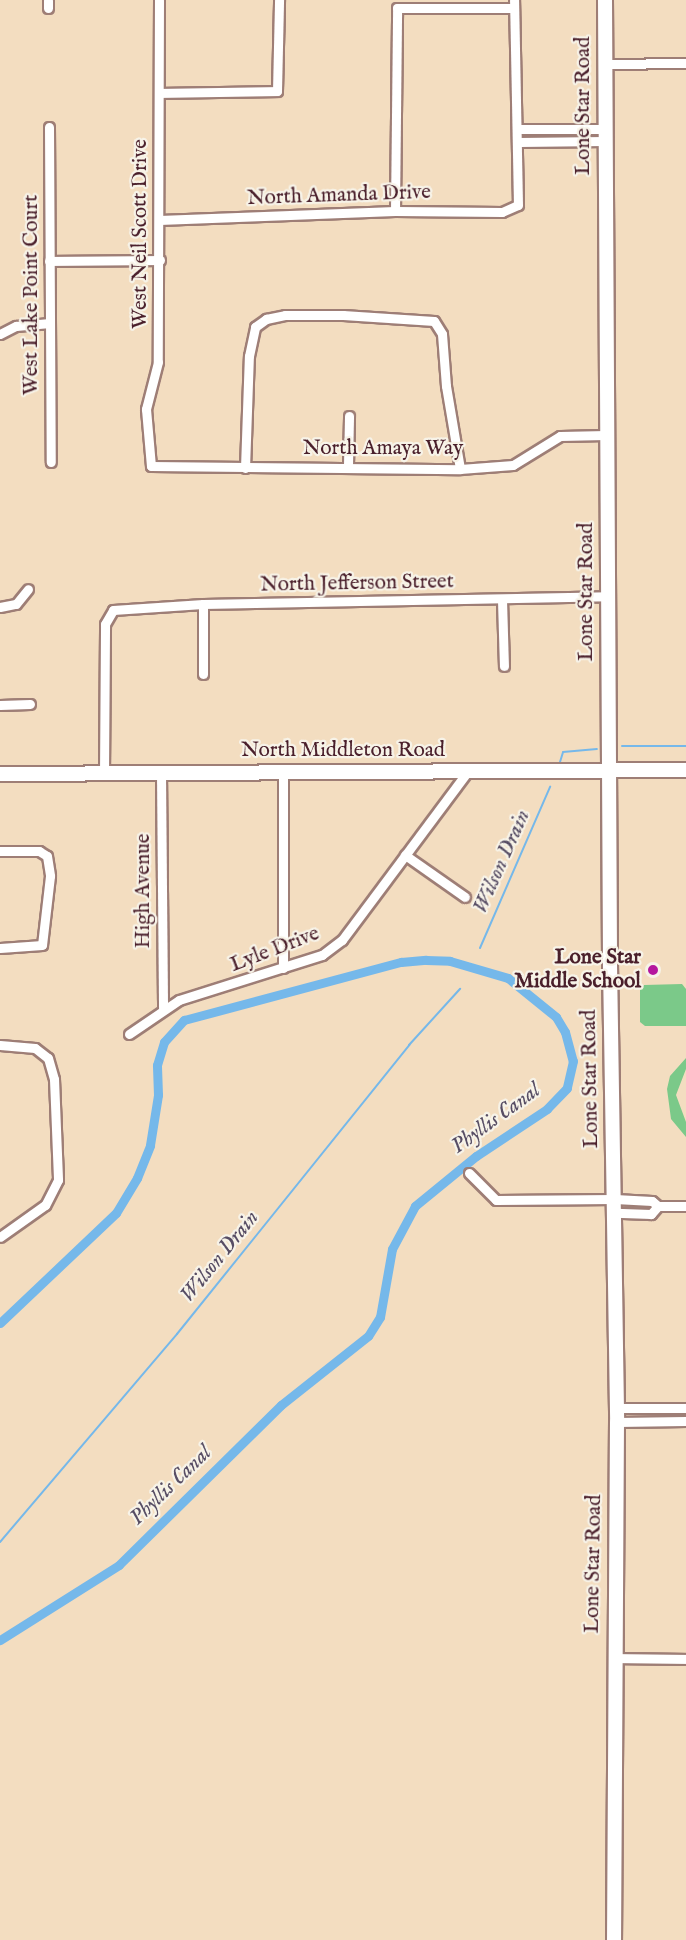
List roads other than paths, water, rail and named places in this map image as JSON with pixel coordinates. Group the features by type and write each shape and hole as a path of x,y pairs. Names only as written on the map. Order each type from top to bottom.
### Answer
{"main road":[{"name":"Lone Star Road","path":"605,0 606,435 616,1415 614,1940"},
{"name":"North Middleton Road","path":"0,774 686,770"}],"street":[{"name":"West Neil Scott Drive","path":"151,466 146,409 158,362 161,93 159,0"},
{"path":"161,93 277,90 279,0"},
{"path":"395,211 397,8 514,4 519,142 605,135"},
{"path":"605,64 686,63"},
{"name":"West Lake Point Court","path":"49,127 51,462"},
{"path":"519,129 605,135"},
{"name":"North Amanda Drive","path":"159,220 395,211 502,212 518,205 519,142"},
{"path":"49,261 160,260"},
{"path":"245,468 249,356 255,327 266,319 285,315 343,315 434,321 442,334 446,386 460,469"},
{"path":"0,333 16,326 50,323"},
{"path":"348,465 349,416"},
{"name":"North Amaya Way","path":"151,466 245,468 348,465 460,469 513,465 560,436 606,435"},
{"path":"0,607 16,604 27,589"},
{"name":"North Jefferson Street","path":"104,774 108,615 125,609 203,604 502,600 608,596"},
{"path":"502,600 504,666"},
{"path":"203,604 203,674"},
{"path":"0,705 30,704"},
{"name":"Lyle Drive","path":"129,1034 142,1029 163,1008 322,956 342,940 468,771"},
{"path":"283,772 283,968"},
{"name":"High Avenue","path":"161,773 163,1008"},
{"path":"0,851 39,851 47,856 50,876 42,945 0,948"},
{"path":"405,855 465,897"},
{"path":"0,1045 35,1048 48,1058 54,1079 58,1180 45,1205 1,1233"},
{"path":"469,1173 496,1200 615,1206 651,1214 658,1206"},
{"path":"615,1206 652,1201 658,1206 686,1206"},
{"path":"616,1415 686,1408"},
{"path":"616,1415 686,1422"},
{"path":"614,1658 686,1659"}],"waterway":[{"name":"Wilson Drain","path":"622,746 686,746"},
{"name":"Wilson Drain","path":"560,762 563,752 597,749"},
{"name":"Wilson Drain","path":"480,948 550,787"},
{"name":"Phyllis Canal","path":"0,1323 116,1213 137,1178 150,1145 158,1095 157,1065 164,1042 184,1020 401,962 426,960 450,961 508,978 556,1017 565,1032 573,1061 567,1088 547,1109 476,1156 415,1206 392,1249 380,1317 368,1336 281,1405 119,1565 0,1640"},
{"name":"Wilson Drain","path":"0,1542 177,1334 409,1045 460,989"}],"place":[{"name":"Lone Star Middle School","path":"653,970"}]}
